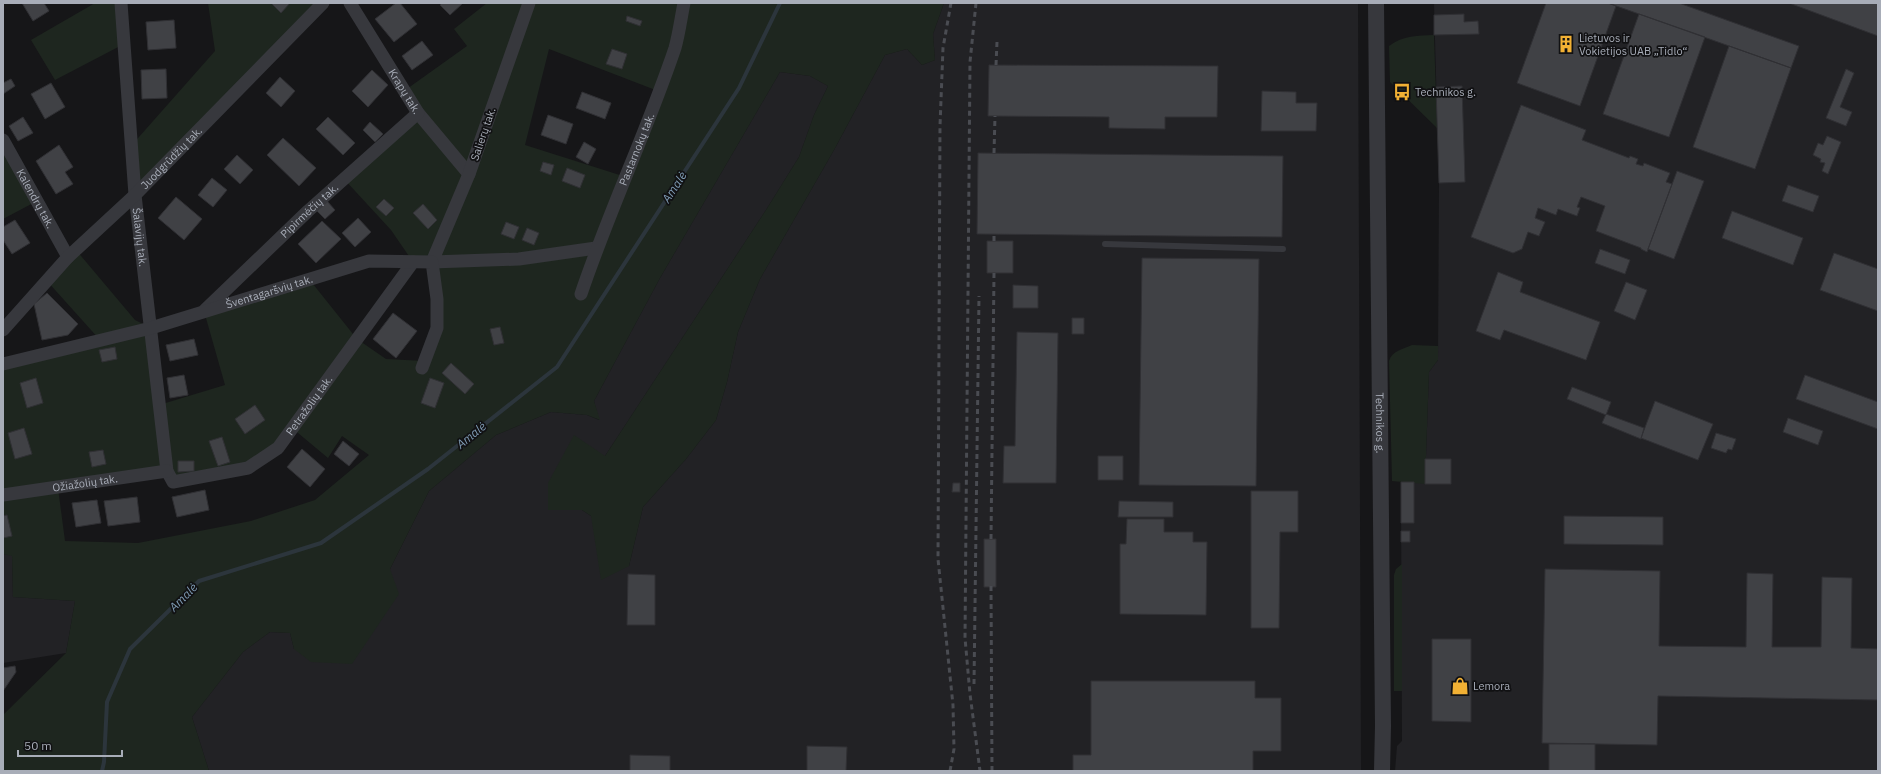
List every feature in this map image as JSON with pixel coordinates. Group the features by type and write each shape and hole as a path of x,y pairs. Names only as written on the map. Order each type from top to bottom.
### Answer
{"street":[{"name":"Šalavijų tak.","path":"121,3 135,195 167,471"},
{"name":"Juodgrūdžių tak.","path":"3,330 68,257 135,195 323,3"},
{"name":"Krapų tak.","path":"350,3 418,113 469,174"},
{"name":"Salierų tak.","path":"432,262 469,174 529,3"},
{"name":"Pastarnokų tak.","path":"582,294 596,248 614,207 675,47 684,3"},
{"name":"Technikos g.","path":"1376,3 1382,771"},
{"name":"Pipirmėčių tak.","path":"204,311 308,211 418,113"},
{"name":"Kalendrų tak.","path":"3,140 68,257"},
{"name":"Šventagaršvių tak.","path":"3,364 151,328 369,261 432,262 519,259 596,248"},
{"name":"Petražolių tak.","path":"167,471 173,482 248,468 278,448 413,262"},
{"path":"422,368 437,328 437,299 432,262"},
{"name":"Ožiažolių tak.","path":"3,495 167,471"}],"lane":[{"path":"1105,244 1283,249"}],"shaded area":[{"path":"95,3 121,3 124,44 55,80 31,40"},
{"path":"208,3 323,3 135,195 131,146 215,51"},
{"path":"487,3 944,3 933,34 935,60 922,65 907,49 885,55 834,150 760,279 738,332 727,382 716,420 686,459 643,507 629,566 601,580 591,516 582,510 548,510 548,483 574,435 605,456 766,210 799,157 814,115 828,86 810,76 780,72 660,278 594,401 600,420 587,415 551,412 496,435 429,491 390,569 399,594 352,664 311,662 294,649 290,633 270,632 243,652 192,717 209,771 3,771 3,715 66,653 75,601 13,597 12,556 3,554 3,364 100,340 47,281 76,250 135,320 151,328 159,405 225,385 204,311 309,279 357,339 386,359 424,361 437,328 432,262 413,262 391,230 344,179 418,113 404,91 467,46 454,29","holes":["549,49 658,91 626,177 525,145","292,428 328,458 342,436 369,455 315,500 251,521 138,543 65,541 58,488 167,471 173,482 248,468"]},
{"path":"944,3 1358,3 1361,771 209,771 192,717 243,652 270,632 290,633 294,649 390,569 429,491 496,435 551,412 587,415 599,420 594,401 660,278 780,72 810,76 828,86 814,115 799,157 605,456 548,509 582,510 591,516 629,566 643,507 686,459 716,420 727,382 738,332 760,279 834,150 885,55 907,49 922,65 935,60 933,34"},
{"path":"1434,3 1878,3 1878,771 1395,771 1397,746 1402,741 1401,482 1425,483 1429,372 1438,360 1439,183"},
{"path":"1434,35 1437,128 1390,82 1389,46 1394,42 1405,38"},
{"path":"3,140 37,201 3,219"},
{"path":"1412,345 1438,346 1438,360 1429,372 1425,484 1392,481 1389,361 1395,353"},
{"path":"3,554 12,555 13,597 75,601 66,653 3,663"},
{"path":"1402,564 1402,691 1394,691 1394,575 1396,569"}],"building":[{"path":"22,3 44,3 49,11 33,21"},
{"path":"271,3 290,3 281,13"},
{"path":"396,3 400,3 417,24 394,42 375,19"},
{"path":"442,3 462,4 450,15 440,5"},
{"name":"Lietuvos ir Vokietijos UAB „Tidlo“","path":"1546,3 1608,3 1616,6 1580,106 1517,83"},
{"path":"1608,3 1679,3 1799,46 1791,68"},
{"path":"1789,3 1878,3 1878,36"},
{"path":"1464,14 1464,22 1478,21 1479,34 1434,35 1434,15"},
{"path":"1639,14 1705,37 1669,137 1603,114"},
{"path":"627,16 642,21 640,26 626,21"},
{"path":"174,20 176,48 148,50 146,22"},
{"path":"422,41 433,55 412,70 402,56"},
{"path":"1729,46 1791,68 1755,169 1693,147"},
{"path":"612,49 627,54 622,69 606,64"},
{"path":"989,65 1218,66 1217,117 1165,117 1165,129 1109,128 1109,117 988,116"},
{"path":"166,69 167,98 142,99 141,70"},
{"path":"1846,69 1854,73 1840,107 1852,112 1846,126 1826,118"},
{"path":"372,70 388,85 368,107 352,91"},
{"path":"280,77 295,91 281,107 266,93"},
{"path":"11,79 15,86 3,94 3,83"},
{"path":"51,83 65,107 45,119 31,94"},
{"path":"1462,86 1465,182 1439,183 1436,87"},
{"path":"1262,91 1296,92 1296,103 1317,103 1316,131 1261,131"},
{"path":"582,92 611,103 605,119 576,108"},
{"path":"1521,105 1586,130 1582,140 1629,158 1630,156 1638,159 1636,164 1643,166 1644,163 1670,173 1666,182 1672,184 1647,252 1641,248 1596,231 1605,206 1581,197 1577,207 1580,208 1577,216 1558,209 1556,215 1538,208 1535,218 1545,222 1539,236 1528,232 1522,249 1513,253 1471,237"},
{"path":"548,115 573,124 566,144 541,135"},
{"path":"23,117 33,133 18,141 9,126"},
{"path":"328,117 355,143 343,155 316,129"},
{"path":"370,122 383,134 375,142 363,130"},
{"path":"1827,136 1841,142 1828,174 1822,171 1825,163 1820,162 1821,159 1813,155 1818,143 1823,145"},
{"path":"283,138 316,168 299,186 267,155"},
{"path":"584,142 596,149 588,164 576,157"},
{"path":"59,145 73,167 65,172 73,184 56,194 36,161"},
{"path":"978,153 1283,156 1282,237 977,234"},
{"path":"237,155 253,170 240,184 224,169"},
{"path":"543,162 554,165 551,175 540,171"},
{"path":"567,168 585,175 580,188 562,181"},
{"path":"1677,171 1704,181 1674,259 1648,249"},
{"path":"212,178 227,190 213,207 198,195"},
{"path":"1788,185 1819,196 1813,212 1782,201"},
{"path":"176,197 202,219 184,240 158,218"},
{"path":"384,199 394,208 386,216 376,207"},
{"path":"327,201 335,210 325,219 317,211"},
{"path":"423,204 437,220 428,229 413,213"},
{"path":"1732,211 1803,238 1793,265 1722,238"},
{"path":"358,218 371,232 355,247 342,233"},
{"path":"15,220 30,243 12,254 3,240 3,227"},
{"path":"322,221 341,239 316,263 298,244"},
{"path":"506,222 519,227 514,239 501,234"},
{"path":"527,228 539,233 534,245 522,240"},
{"path":"987,241 1013,241 1013,273 987,273"},
{"path":"1600,249 1630,260 1625,274 1595,263"},
{"path":"1834,253 1878,269 1878,311 1820,290"},
{"path":"1142,258 1259,259 1256,486 1139,485"},
{"path":"1498,272 1523,282 1520,292 1600,322 1586,360 1504,330 1500,340 1476,331"},
{"path":"1626,282 1647,290 1635,320 1614,311"},
{"path":"1013,285 1038,286 1038,308 1013,308"},
{"path":"47,293 78,324 68,335 42,340 34,304"},
{"path":"393,313 417,331 396,358 373,339"},
{"path":"1072,318 1084,318 1084,334 1072,334"},
{"path":"500,327 504,343 494,345 490,329"},
{"path":"1017,332 1058,333 1056,483 1003,483 1004,446 1015,446"},
{"path":"194,339 198,355 170,361 166,345"},
{"path":"115,347 117,359 102,362 99,350"},
{"path":"451,363 474,384 465,394 442,373"},
{"path":"184,375 188,395 170,398 167,378"},
{"path":"1805,375 1878,402 1878,429 1796,399"},
{"path":"36,378 43,403 27,408 20,383"},
{"path":"430,378 444,383 435,408 421,403"},
{"path":"1572,387 1611,402 1606,415 1567,399"},
{"path":"1655,401 1713,424 1698,460 1641,438"},
{"path":"255,405 265,420 245,434 235,419"},
{"path":"1606,414 1644,428 1641,439 1602,423"},
{"path":"1788,418 1823,431 1818,445 1783,432"},
{"path":"24,428 32,454 15,459 8,433"},
{"path":"1716,433 1736,439 1732,450 1728,449 1726,453 1711,448"},
{"path":"222,437 230,462 218,466 209,441"},
{"path":"343,441 359,454 349,466 334,454"},
{"path":"302,449 325,469 310,487 287,467"},
{"path":"103,450 106,464 92,467 89,452"},
{"path":"1098,456 1123,456 1123,480 1098,480"},
{"path":"1425,459 1451,459 1451,484 1425,484"},
{"path":"178,461 194,461 194,471 178,472"},
{"path":"1401,482 1414,482 1414,523 1401,523"},
{"path":"953,483 960,483 960,492 952,492"},
{"path":"205,490 209,510 177,517 172,497"},
{"path":"1251,491 1298,491 1298,532 1280,532 1279,628 1251,628"},
{"path":"137,497 140,522 108,526 104,501"},
{"path":"97,500 101,523 76,527 72,503"},
{"path":"1119,501 1173,502 1173,517 1118,517"},
{"path":"7,515 12,536 3,538 3,516"},
{"path":"1564,516 1663,517 1663,545 1564,544"},
{"path":"1127,519 1164,519 1164,532 1193,532 1193,542 1207,542 1206,615 1120,614 1120,544 1126,544"},
{"path":"1401,531 1410,531 1410,542 1401,542"},
{"path":"984,539 996,539 996,587 984,587"},
{"path":"1545,569 1660,571 1659,646 1746,647 1747,573 1773,574 1772,647 1821,647 1822,577 1852,578 1851,648 1878,649 1878,700 1658,696 1657,745 1542,743"},
{"path":"628,574 655,575 655,625 627,625"},
{"path":"1432,639 1471,639 1471,722 1432,721"},
{"path":"15,666 16,672 3,691 3,668"},
{"path":"1091,681 1255,681 1255,698 1281,698 1281,751 1253,751 1253,771 1073,771 1073,755 1091,755"},
{"path":"1549,744 1595,744 1595,771 1549,771"},
{"path":"807,746 847,747 846,771 807,771"},
{"path":"630,755 670,756 670,771 630,771"}],"waterway":[{"name":"Amalė","path":"102,771 104,762 107,702 130,649 199,581 321,543 428,469 557,367 739,88 780,3"}],"railway":[{"path":"950,771 954,749 953,705 938,559 940,126 943,48 951,3"},
{"path":"976,3 970,62 965,638 970,694 980,771"},
{"path":"996,65 997,42"},
{"path":"994,153 995,116"},
{"path":"994,234 994,241"},
{"path":"991,539 994,273"},
{"path":"974,684 979,296"},
{"path":"991,586 992,771"}],"place":[{"name":"Lietuvos ir Vokietijos UAB „Tidlo“","path":"1566,44"},
{"name":"Technikos g.","path":"1402,92"},
{"name":"Lemora","path":"1460,686"}]}
